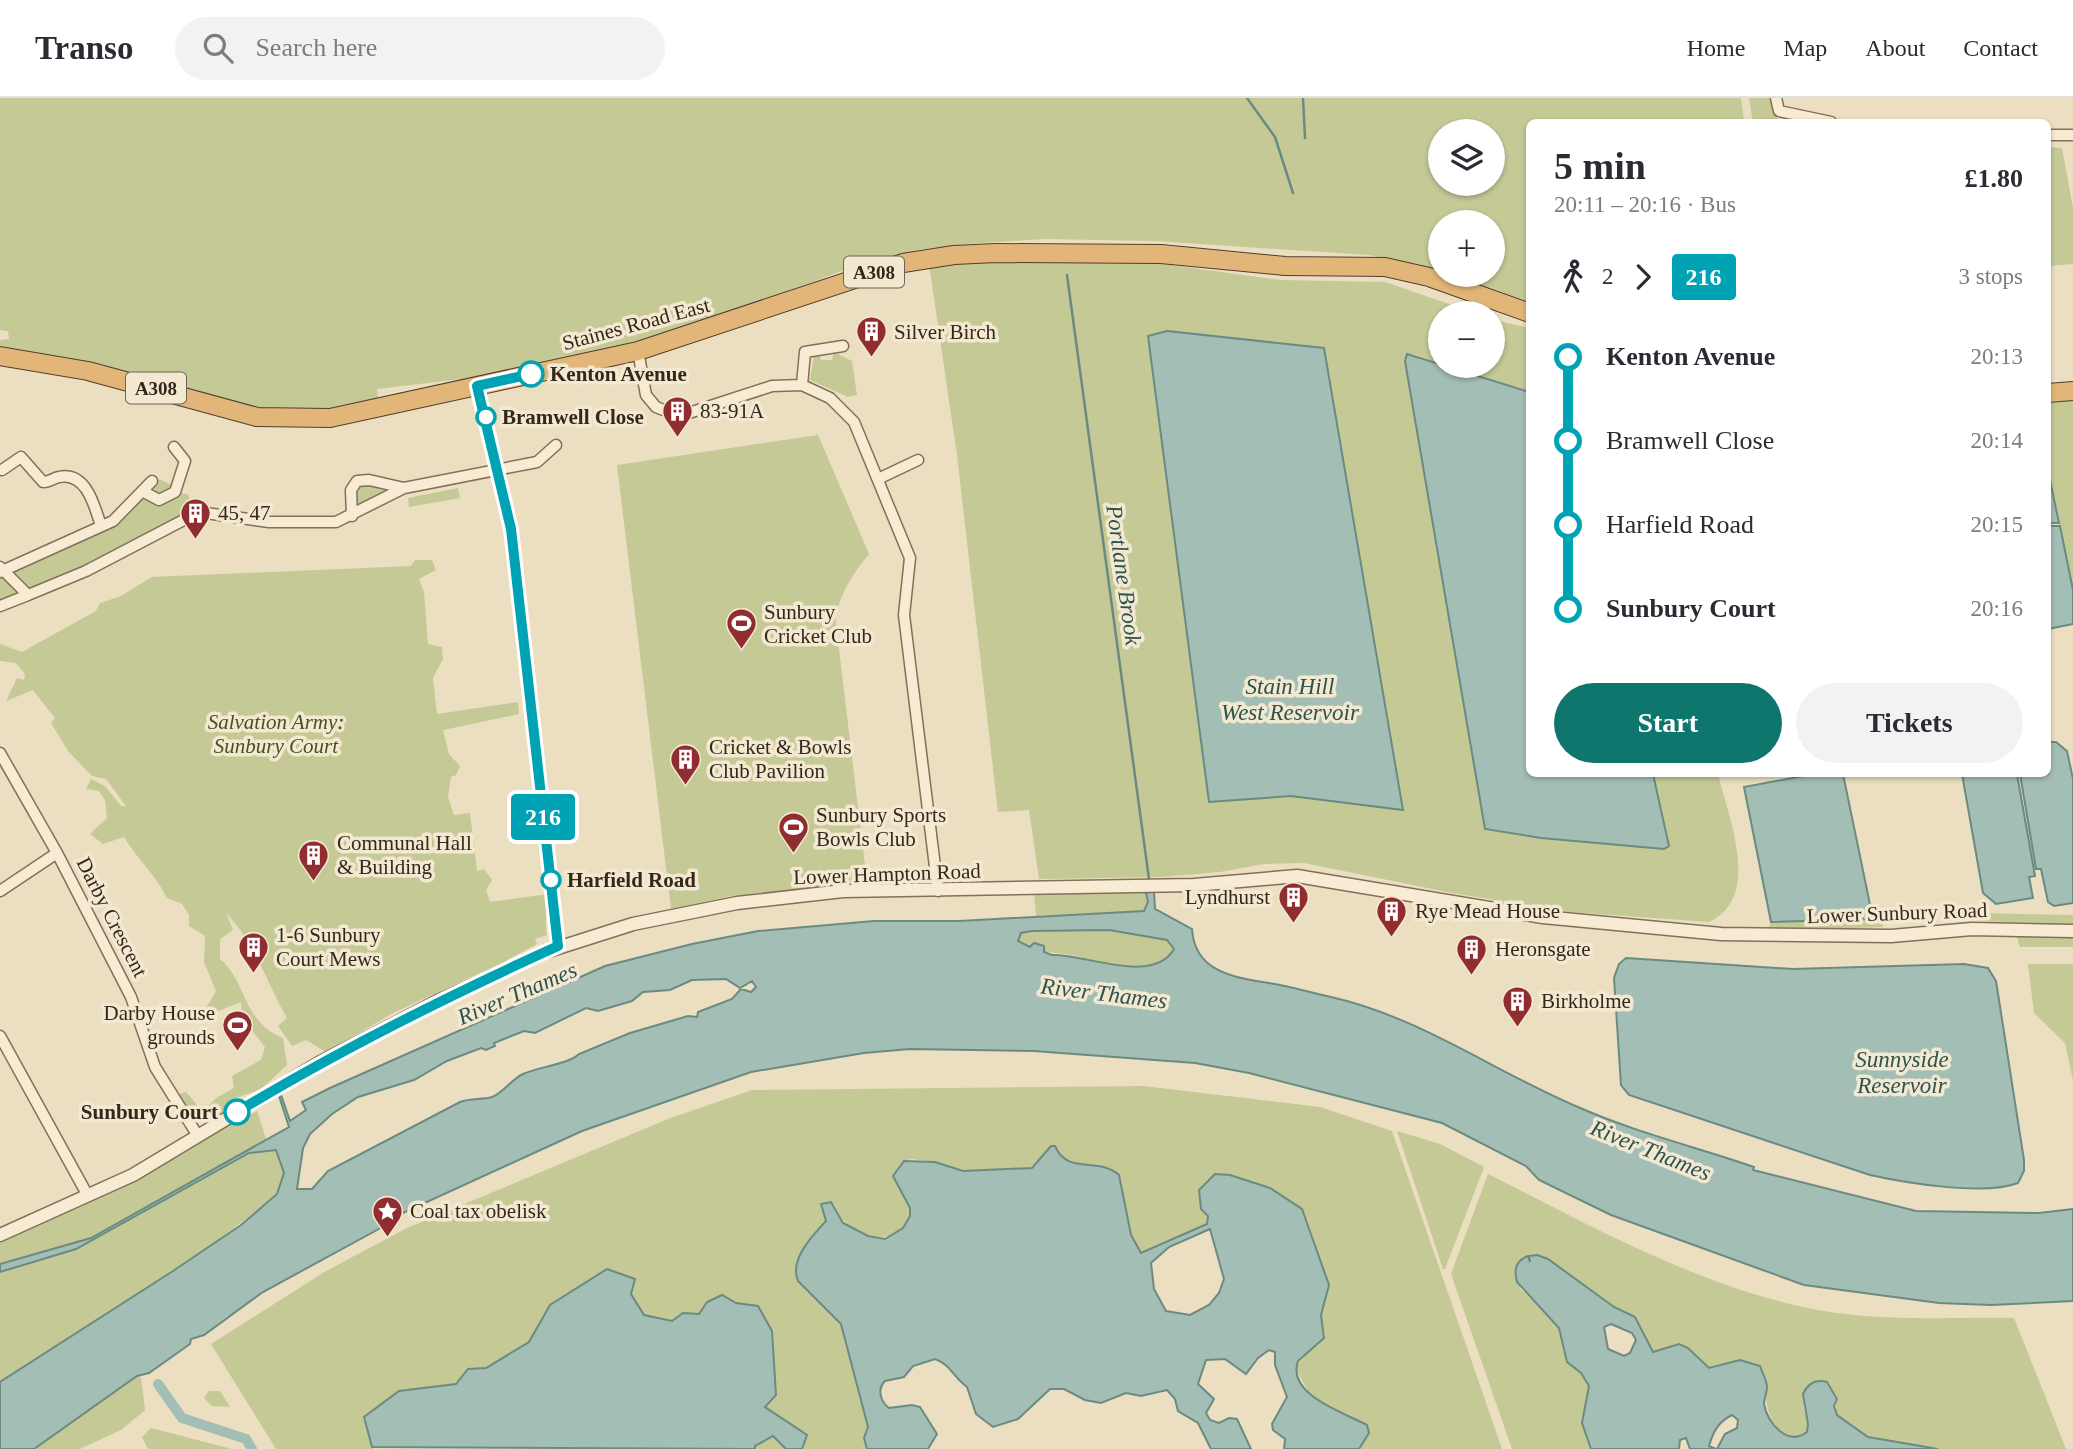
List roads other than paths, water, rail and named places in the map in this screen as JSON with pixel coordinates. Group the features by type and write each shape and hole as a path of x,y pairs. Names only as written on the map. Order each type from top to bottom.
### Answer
{"highway":[{"name":"Staines Road East","path":"0,356 88,371 156,388 224,410 284,419 349,415 638,351 771,310 880,270 928,258 1089,252 1161,254 1285,266 1385,267 1429,278 1526,312"},
{"path":"2051,393 2073,391"}],"street":[{"path":"1776,98 1779,111 1817,119"},
{"path":"2051,135 2073,135"},
{"path":"802,385 806,352 843,346"},
{"path":"638,351 646,395 656,407 671,413 689,413 772,386 802,385 831,398 844,409 880,478 910,558 904,615 938,891"},
{"path":"477,386 499,470 517,576 558,946"},
{"path":"0,606 86,571 199,512 302,524 336,522 404,488 537,462 556,445"},
{"path":"174,447 185,461 198,464"},
{"path":"2,470 21,457 43,482 59,477 75,480 89,492 101,526"},
{"path":"880,478 918,460"},
{"path":"144,492 159,500 174,492 185,461"},
{"path":"352,516 351,490 357,481 369,480 404,488"},
{"path":"28,595 1,570 113,521 152,481"},
{"path":"0,753 57,853"},
{"name":"Darby Crescent","path":"0,891 57,853 131,997 155,1067 198,1136"},
{"name":"Lower Hampton Road","path":"0,1235 88,1196 198,1136 319,1063 440,1000 558,946 633,924 737,903 842,891 1211,884 1297,876 1543,917 1721,934"},
{"name":"Lower Sunbury Road","path":"1721,934 1891,936 1972,929 2073,931"},
{"path":"0,1036 88,1196"}],"water":[{"name":"Stain Hill West Reservoir","path":"1167,331 1324,348 1403,810 1291,796 1209,802 1148,336"},
{"path":"1407,354 1428,361 1428,378 1484,378 1526,391 1526,777 1654,777 1669,846 1664,849 1541,838 1485,829 1405,361"},
{"path":"2051,485 2059,523 2051,523"},
{"path":"2051,526 2060,526 2073,590 2073,624 2051,628"},
{"path":"2051,742 2056,742 2067,751 2073,779 2073,903 2054,906 2048,902 2041,869 2036,869 2021,777 2051,777"},
{"path":"1798,777 1844,777 1873,919 1771,922 1744,787"},
{"path":"1963,777 2018,777 2035,876 2029,877 2033,898 1996,904 1983,893"},
{"name":"River Thames","path":"1154,891 1155,909 1192,929 1195,945 1202,958 1225,973 1364,1006 1426,1031 1547,1093 1599,1116 1754,1167 1753,1170 1916,1211 2039,1213 2073,1209 2073,1301 1991,1305 1939,1303 1804,1285 1611,1215 1539,1180 1526,1166 1442,1123 1249,1073 1195,1063 1034,1051 910,1049 864,1053 751,1072 582,1131 383,1222 384,1226 263,1292 204,1335 191,1339 190,1344 149,1373 137,1376 34,1449 0,1449 0,1382 241,1225 277,1194 284,1173 276,1150 249,1153 76,1249 0,1272 0,1264 91,1238 289,1127 279,1096 281,1095 290,1121 306,1110 302,1102 330,1088 605,966 692,944 758,931 874,921 959,921 1144,911 1148,902 1146,893","holes":["1109,930 1167,940 1174,949 1164,960 1134,967 1052,955 1044,952 1044,946 1034,943 1030,947 1018,941 1021,933 1032,931","726,979 740,988 752,981 756,987 751,992 741,989 732,999 698,1012 697,1017 688,1016 630,1033 568,1060 523,1074 496,1095 460,1102 328,1171 312,1189 297,1189 303,1148 310,1134 332,1114 358,1097 414,1080 447,1061 481,1048 486,1050 495,1046 494,1043 524,1031 535,1033 586,1008 598,1011 632,1001 643,992 670,990 692,980"]},
{"name":"Sunnyside Reservoir","path":"1626,958 1793,969 1964,964 1988,968 1996,981 2024,1160 2024,1171 2018,1183 2004,1187 1966,1188 1870,1175 1629,1095 1621,1085 1614,978 1619,964"},
{"path":"1051,1146 1055,1146 1068,1161 1102,1167 1119,1175 1131,1235 1141,1253 1207,1224 1208,1216 1201,1209 1199,1190 1215,1174 1230,1175 1270,1188 1302,1209 1329,1285 1321,1315 1324,1338 1298,1361 1297,1373 1301,1384 1309,1393 1367,1425 1369,1433 1359,1449 1284,1449 1285,1439 1273,1430 1272,1424 1287,1397 1275,1365 1275,1352 1269,1350 1258,1358 1246,1374 1225,1359 1206,1360 1198,1384 1214,1399 1206,1413 1210,1420 1219,1423 1229,1418 1237,1419 1251,1449 1211,1449 1198,1423 1178,1411 1175,1399 1167,1390 1141,1396 1126,1393 1101,1403 1085,1400 1064,1389 1050,1389 1018,1419 993,1427 976,1414 967,1387 945,1364 935,1359 913,1366 904,1377 885,1381 880,1391 889,1408 912,1405 920,1407 937,1434 928,1449 867,1449 864,1438 868,1427 841,1324 798,1281 796,1273 803,1249 826,1221 821,1204 831,1202 843,1223 868,1236 885,1239 903,1228 910,1216 910,1208 893,1176 904,1161 935,1162 963,1171 1032,1168","holes":["1210,1229 1224,1279 1219,1293 1209,1305 1190,1315 1166,1311 1154,1289 1151,1263 1169,1247"]},
{"path":"1537,1255 1548,1259 1614,1307 1635,1317 1653,1352 1679,1344 1688,1348 1709,1368 1740,1360 1760,1366 1767,1385 1764,1404 1766,1411 1779,1431 1786,1435 1800,1436 1807,1432 1803,1394 1813,1383 1823,1381 1827,1382 1837,1399 1834,1406 1837,1415 1868,1437 1938,1449 1717,1449 1725,1434 1737,1428 1738,1420 1732,1415 1714,1432 1709,1446 1716,1449 1690,1449 1686,1438 1680,1440 1679,1449 1591,1449 1582,1423 1589,1386 1581,1373 1567,1362 1559,1328 1517,1282 1516,1266 1528,1256 1530,1262 1529,1256","holes":["1611,1324 1632,1333 1636,1340 1630,1353 1624,1356 1608,1349 1604,1327"]},
{"path":"607,1269 635,1279 631,1294 644,1315 672,1321 683,1313 699,1314 707,1302 722,1295 736,1303 758,1306 772,1331 776,1395 765,1407 807,1435 802,1449 786,1449 773,1436 755,1446 755,1449 372,1447 364,1417 399,1391 456,1384 468,1369 486,1368 529,1342 550,1305"}],"waterway":[{"name":"Portlane Brook","path":"1247,98 1275,137 1293,193"},
{"path":"1303,98 1305,138"},
{"name":"Portlane Brook","path":"1067,275 1149,879"},
{"path":"158,1384 182,1418 246,1439 252,1449"}],"place":[{"name":"Silver Birch","path":"871,359"},
{"name":"Kenton Avenue","path":"531,374"},
{"name":"Bramwell Close","path":"486,417"},
{"name":"83-91A","path":"677,438"},
{"name":"45, 47","path":"195,540"},
{"name":"Sunbury Cricket Club","path":"741,651"},
{"name":"Cricket & Bowls Club Pavilion","path":"686,786"},
{"name":"Sunbury Sports Bowls Club","path":"793,854"},
{"name":"Harfield Road","path":"551,880"},
{"name":"Communal Hall & Building","path":"314,882"},
{"name":"Lyndhurst","path":"1293,924"},
{"name":"Rye Mead House","path":"1392,938"},
{"name":"1-6 Sunbury Court Mews","path":"253,974"},
{"name":"Heronsgate","path":"1472,976"},
{"name":"Birkholme","path":"1518,1028"},
{"name":"Darby House grounds","path":"238,1052"},
{"name":"Sunbury Court","path":"237,1112"},
{"name":"Coal tax obelisk","path":"387,1238"}],"park label":[{"name":"Salvation Army: Sunbury Court","path":"276,734"}]}
